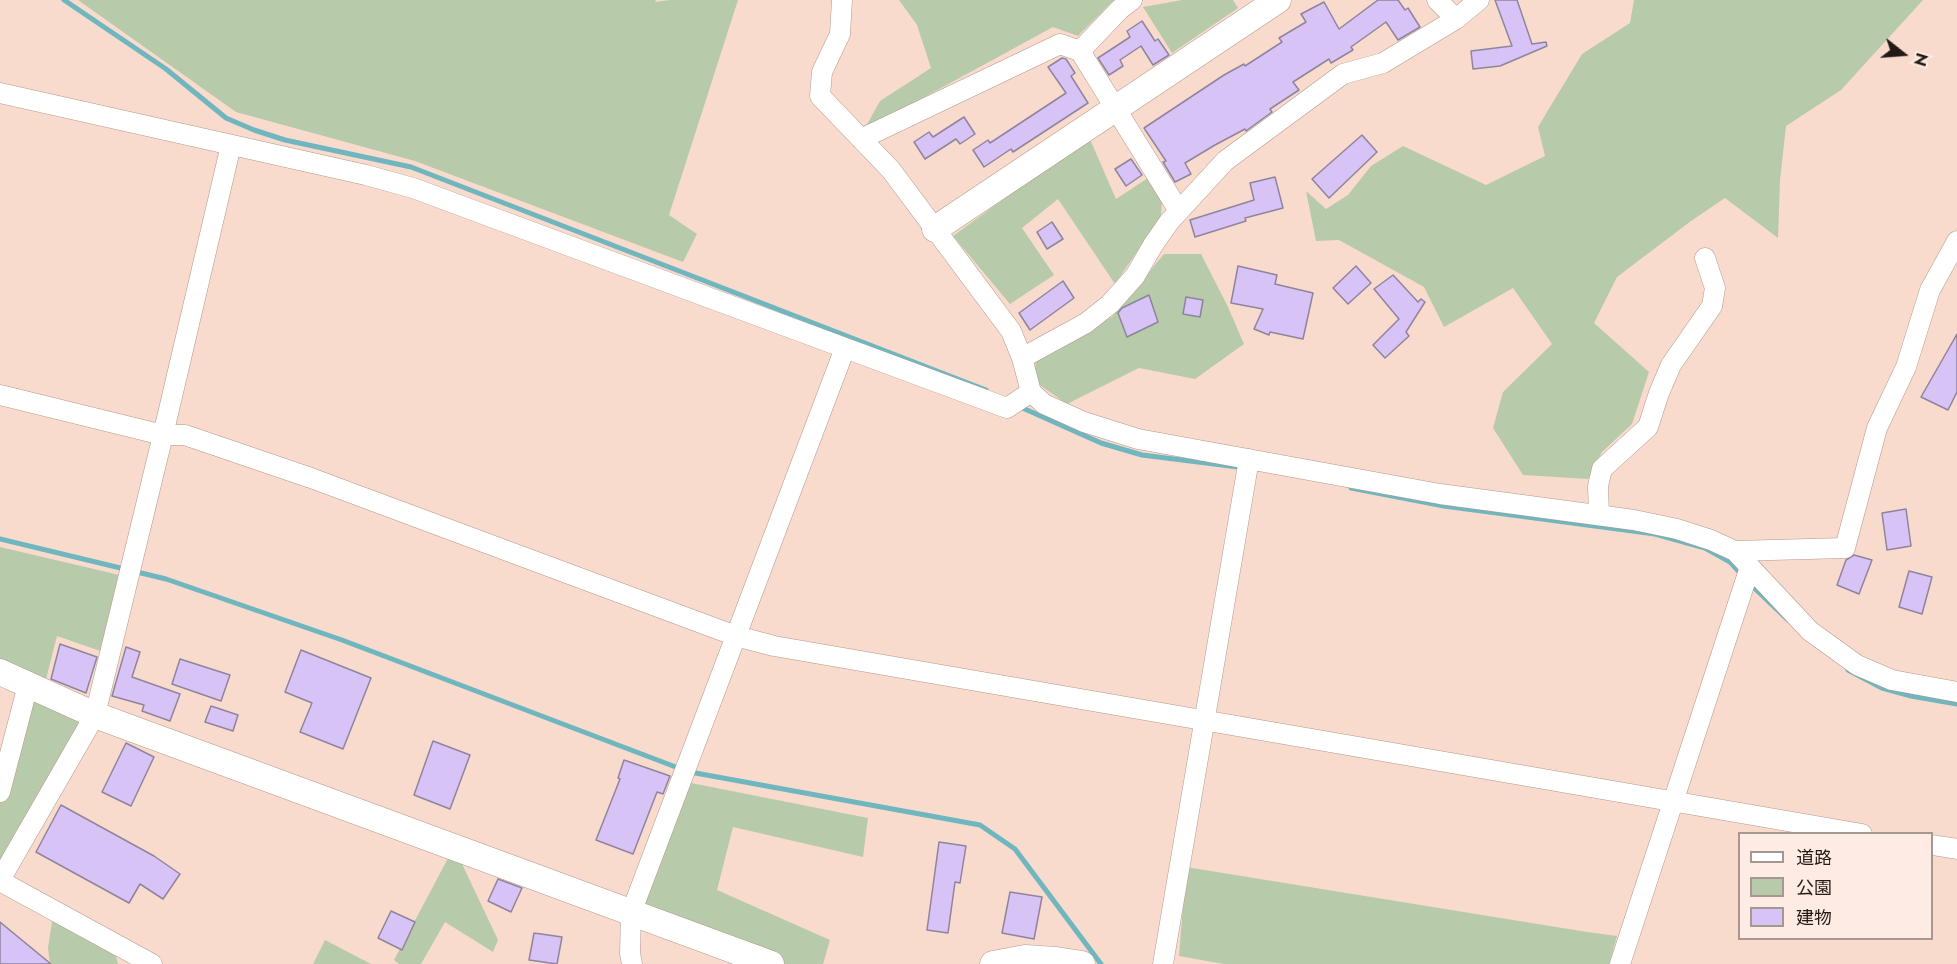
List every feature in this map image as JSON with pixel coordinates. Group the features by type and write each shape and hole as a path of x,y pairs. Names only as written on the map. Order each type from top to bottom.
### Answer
{"street":[{"path":"842,0 840,34 822,72 820,96 891,170 1011,331 1022,358 1031,392 1044,404 1084,422 1138,439 1440,494 1634,520 1677,529 1735,551 1810,631 1857,665 1892,680 1957,692"},
{"path":"1080,51 1120,9 1132,0"},
{"path":"936,229 1278,0"},
{"path":"1437,0 1456,19"},
{"path":"1022,358 1086,323 1110,304 1135,276 1153,245 1179,211 1225,160 1342,74 1383,63 1456,19 1479,0"},
{"path":"861,139 1060,44 1080,51 1179,211"},
{"path":"0,93 366,175 413,188 1007,408 1031,392"},
{"path":"152,964 0,880 94,714 231,145"},
{"path":"1735,551 1845,548 1877,428 1906,366 1930,290 1957,242"},
{"path":"1599,515 1598,486 1602,469 1648,428 1671,365 1712,306 1715,288 1705,258"},
{"path":"632,964 630,953 632,913 845,348"},
{"path":"0,395 163,435 185,435 311,478 736,636 774,646 1851,832"},
{"path":"1162,964 1250,459"},
{"path":"1620,964 1750,567"},
{"path":"0,672 94,714 771,964"},
{"path":"0,792 28,685"},
{"path":"1933,845 1957,849"},
{"path":"993,964 1025,958 1082,964"}],"green space":[{"path":"78,0 656,0 655,2 738,0 669,215 697,234 683,262 415,161 236,112"},
{"path":"899,0 1114,0 1078,36 1053,27 864,130 880,101 931,68 917,25"},
{"path":"1182,0 1233,0 1238,8 1172,53 1143,7"},
{"path":"1634,0 1923,0 1841,90 1786,126 1780,180 1778,238 1725,198 1617,277 1594,323 1649,372 1632,424 1602,452 1588,479 1523,475 1493,428 1503,392 1552,344 1513,288 1444,327 1424,287 1339,240 1316,241 1306,191 1326,209 1348,195 1371,166 1403,146 1486,185 1545,156 1538,127 1582,54 1630,23"},
{"path":"1089,137 1116,199 1148,178 1162,201 1161,216 1115,284 1058,199 1022,228 1054,275 1010,304 953,236"},
{"path":"1164,254 1201,254 1244,344 1195,379 1139,368 1067,404 1034,381 1036,358 1112,317"},
{"path":"0,547 128,577 109,654 57,636 43,691 0,672"},
{"path":"27,691 91,713 0,879 0,792"},
{"path":"681,781 868,818 863,857 733,827 717,890 830,940 823,964 771,964 631,913"},
{"path":"454,847 498,940 493,952 445,922 421,964 399,964 394,960"},
{"path":"1186,867 1617,936 1609,964 1224,964 1179,956"},
{"path":"52,922 85,927 115,952 118,964 50,964 48,948"},
{"path":"325,940 371,964 313,964"}],"building":[{"path":"1378,0 1398,0 1405,10 1408,8 1420,27 1398,40 1386,22 1351,47 1353,50 1331,63 1329,59 1293,82 1299,90 1270,109 1272,112 1246,131 1245,129 1185,163 1191,174 1175,182 1163,162 1166,161 1144,128 1224,75 1244,64 1245,66 1282,42 1279,38 1306,22 1301,14 1324,2 1339,29"},
{"path":"1495,0 1517,0 1532,44 1546,42 1547,46 1500,66 1473,69 1471,51 1512,46"},
{"path":"1142,21 1155,41 1158,39 1169,55 1153,65 1141,46 1120,60 1123,66 1109,75 1098,58 1130,37 1127,31"},
{"path":"1062,58 1066,59 1075,73 1071,76 1088,103 1013,152 1011,149 984,167 973,150 988,140 990,143 1066,93 1048,67"},
{"path":"964,117 975,134 960,144 956,139 925,159 914,142 929,132 933,137"},
{"path":"1362,135 1377,152 1329,198 1312,179"},
{"path":"1131,159 1142,175 1126,186 1115,169"},
{"path":"1275,177 1283,208 1245,218 1246,221 1195,237 1190,220 1254,200 1250,183"},
{"path":"1052,222 1063,239 1047,249 1037,232"},
{"path":"1238,266 1277,275 1275,284 1313,293 1303,339 1270,332 1269,335 1254,329 1263,309 1231,303"},
{"path":"1356,266 1371,283 1348,304 1333,288"},
{"path":"1393,275 1418,302 1421,299 1425,302 1406,332 1409,336 1385,358 1373,345 1399,319 1374,289"},
{"path":"1063,281 1074,298 1030,330 1019,313"},
{"path":"1149,295 1158,322 1127,337 1118,313 1122,308"},
{"path":"1186,297 1203,300 1200,317 1183,314"},
{"path":"1957,334 1957,392 1948,410 1921,397"},
{"path":"1906,509 1911,546 1887,550 1882,513"},
{"path":"1854,555 1872,560 1859,594 1837,585 1846,560"},
{"path":"1909,571 1932,577 1922,614 1899,607"},
{"path":"60,644 97,657 86,693 51,679"},
{"path":"126,647 140,652 132,677 180,694 170,721 142,711 144,705 112,696"},
{"path":"301,650 371,678 343,749 300,732 312,703 285,692"},
{"path":"180,659 230,675 221,701 172,684"},
{"path":"211,706 238,715 233,731 205,722"},
{"path":"433,741 470,755 450,809 414,795"},
{"path":"126,743 154,757 131,806 102,792"},
{"path":"624,760 670,776 663,794 657,792 633,854 596,840 620,779 618,778"},
{"path":"61,805 154,856 180,874 163,899 140,884 129,903 36,852"},
{"path":"939,842 966,846 960,883 955,882 948,933 927,930"},
{"path":"498,879 522,888 511,912 488,901"},
{"path":"1010,892 1042,897 1034,939 1002,933"},
{"path":"391,911 415,922 402,950 378,938"},
{"path":"0,922 51,964 0,964"},
{"path":"534,933 562,937 557,964 529,960"}],"waterway":[{"path":"64,0 166,69 226,118 254,130 285,140 411,167 986,390"},
{"path":"1018,406 1101,443 1142,455 1238,467"},
{"path":"1351,488 1444,506 1655,534 1705,548 1730,562 1743,576"},
{"path":"0,539 166,579 342,640 681,769"},
{"path":"1749,583 1788,620"},
{"path":"1848,670 1882,688 1957,704"},
{"path":"690,772 980,825 1015,849 1101,964"}]}
